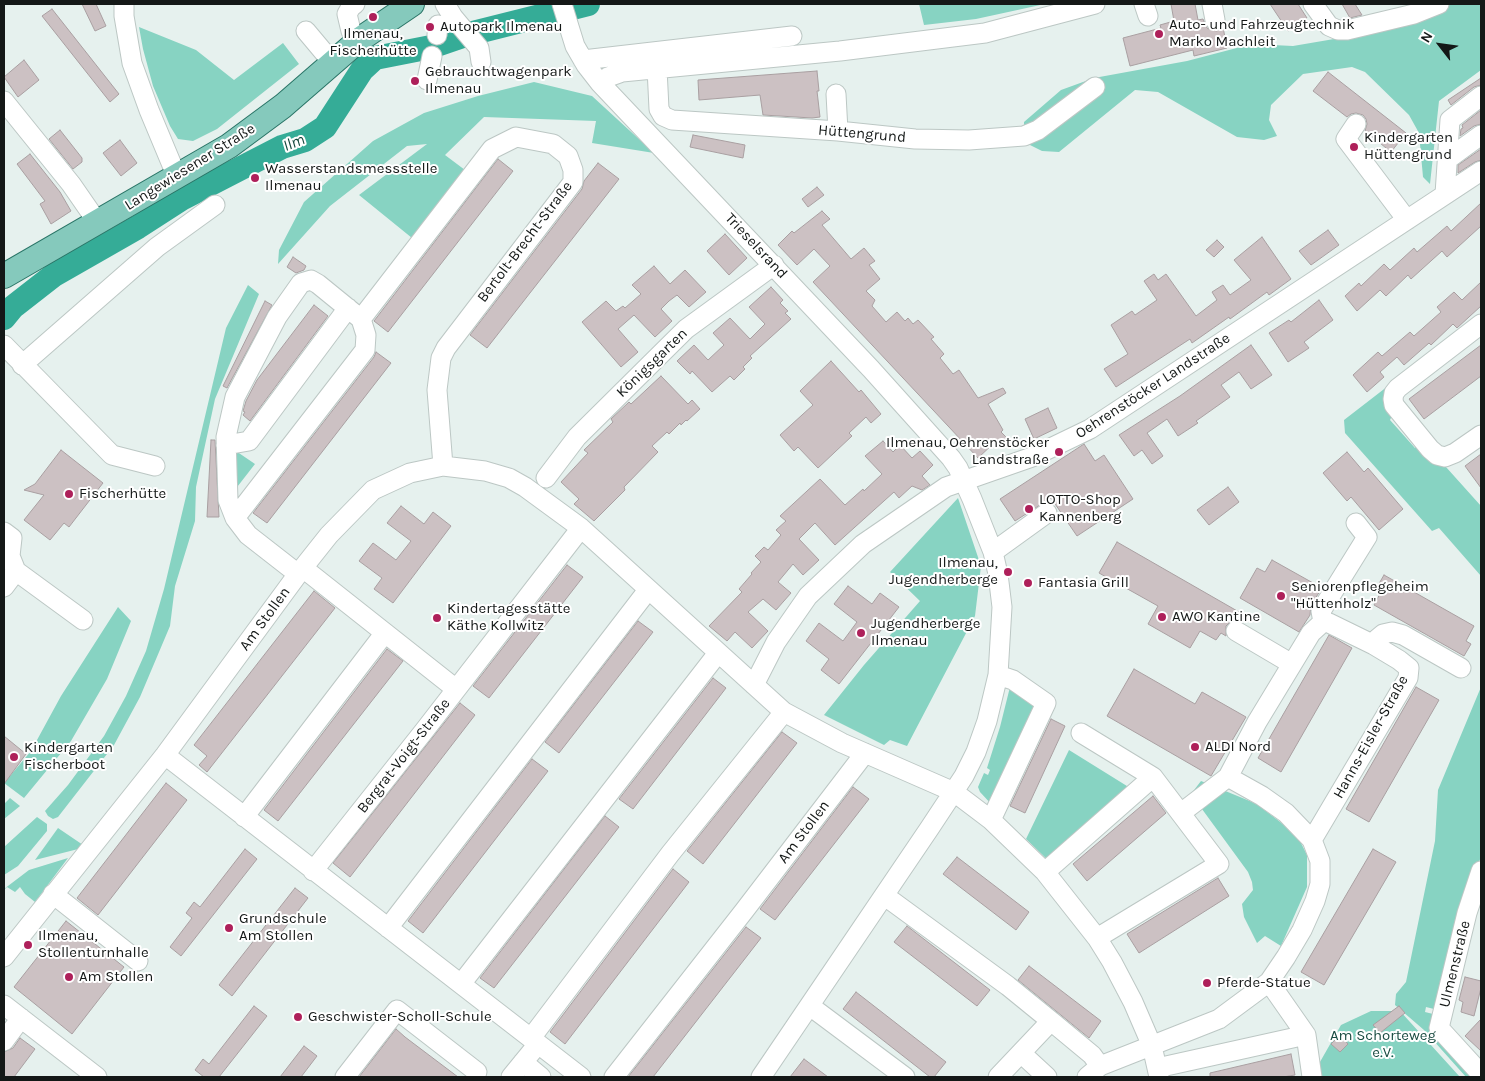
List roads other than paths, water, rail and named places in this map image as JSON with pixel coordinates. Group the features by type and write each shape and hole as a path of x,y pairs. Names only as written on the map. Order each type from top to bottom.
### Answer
{"main road":[{"name":"Langewiesener Straße","path":"4,276 177,177 247,134 359,40 412,4"}],"street":[{"path":"355,4 350,7 347,14 351,31 359,40"},
{"path":"445,4 480,55"},
{"name":"Trieselsrand","path":"562,4 571,35 582,60 600,83 907,407 951,458 965,482 993,552 998,574 1000,590 995,639 998,675 987,721 976,752 954,792 764,1076"},
{"path":"600,83 608,77 622,72 840,51 985,33 1094,4"},
{"path":"1313,4 1329,26 1338,30 1347,30 1414,14 1439,4"},
{"path":"120,8 132,64 177,177"},
{"path":"306,31 332,62"},
{"path":"582,60 792,36"},
{"path":"427,80 432,56"},
{"name":"Hüttengrund","path":"657,68 659,109 663,116 672,120 838,130 915,139 960,140 1024,136 1038,130 1095,87"},
{"path":"836,94 838,130"},
{"path":"1445,194 1450,120 1481,96"},
{"path":"4,101 71,184 98,223"},
{"path":"1356,124 1346,139 1407,220"},
{"path":"1448,159 1481,135"},
{"name":"Bertolt-Brecht-Straße","path":"226,441 249,441 492,149 516,137 553,144 568,156 573,170 573,182 452,340 441,358 437,390 443,466"},
{"name":"Oehrenstöcker Landstraße","path":"754,685 776,642 808,596 863,544 946,487 965,482 1032,457 1090,429 1481,171"},
{"path":"22,365 157,246 215,205"},
{"name":"Königsgarten","path":"546,478 577,437 686,329 774,265"},
{"path":"235,518 365,350 366,335 354,314 311,280 301,283 277,317 235,397 226,441 228,500 235,518 248,535 300,571"},
{"path":"1481,324 1394,393 1393,400 1394,405 1437,455 1445,457 1455,453 1481,435"},
{"path":"4,345 112,455 155,466"},
{"name":"Am Stollen","path":"4,957 165,755 300,571 329,535 373,490 410,473 443,466 485,471 509,478 531,491 581,528 784,712 865,753 954,792 991,820 1045,872 1097,938 1133,1002 1152,1046 1158,1072"},
{"path":"993,552 1047,513"},
{"path":"1181,813 1228,777 1257,722 1311,633 1323,622 1321,611 1367,537 1356,523"},
{"path":"456,689 581,528"},
{"path":"4,532 12,538 10,556 16,571 83,620"},
{"path":"4,588 16,571"},
{"name":"Bergrat-Voigt-Straße","path":"300,571 456,689 313,871"},
{"path":"388,928 648,590"},
{"name":"Hanns-Eisler-Straße","path":"1312,840 1408,678 1409,668 1374,645 1330,622 1323,622"},
{"path":"1236,631 1292,664"},
{"path":"1374,645 1383,634 1392,632 1404,635 1461,668"},
{"path":"244,817 384,634"},
{"path":"461,984 718,653"},
{"path":"991,820 1046,703 1013,680 998,675"},
{"path":"511,1077 524,1062 534,1041 670,854 784,712"},
{"path":"1081,733 1153,776 1219,864 1097,938"},
{"name":"Am Stollen","path":"614,1077 865,753"},
{"path":"165,755 581,1077"},
{"path":"1045,872 1153,776"},
{"path":"885,896 1052,1020 1092,1055 1094,1072 1219,1019 1269,982 1302,930 1320,884 1320,861 1312,840 1286,813 1262,796 1228,777"},
{"name":"Ulmenstraße","path":"1481,871 1474,916 1439,1028 1481,1074"},
{"path":"53,894 138,961"},
{"path":"1269,982 1306,1035 1312,1077"},
{"path":"4,1005 93,1076"},
{"path":"810,1006 905,1077"},
{"path":"345,1077 397,1010 477,1072"},
{"path":"4,1041 21,1018"},
{"path":"998,1077 1052,1020"},
{"path":"1158,1072 1306,1035"},
{"path":"1021,1053 1047,1077"},
{"path":"524,1062 541,1077"}],"waterway":[{"name":"Ilm","path":"4,318 13,307 54,275 138,227 183,198 282,147 305,140 325,127 362,70 375,58 431,47 469,34 588,4"}],"place":[{"name":"Ilmenau, Fischerhütte","path":"373,17"},
{"name":"Autopark Ilmenau","path":"430,27"},
{"name":"Auto- und Fahrzeugtechnik Marko Machleit","path":"1159,34"},
{"name":"Gebrauchtwagenpark Ilmenau","path":"415,81"},
{"name":"Kindergarten Hüttengrund","path":"1354,147"},
{"name":"Wasserstandsmessstelle Ilmenau","path":"255,178"},
{"name":"Ilmenau, Oehrenstöcker Landstraße","path":"1059,452"},
{"name":"Fischerhütte","path":"69,494"},
{"name":"LOTTO-Shop Kannenberg","path":"1029,509"},
{"name":"Ilmenau, Jugendherberge","path":"1008,572"},
{"name":"Fantasia Grill","path":"1028,583"},
{"name":"Seniorenpflegeheim \"Hüttenholz\"","path":"1281,596"},
{"name":"AWO Kantine","path":"1162,617"},
{"name":"Kindertagesstätte Käthe Kollwitz","path":"437,618"},
{"name":"Jugendherberge Ilmenau","path":"861,633"},
{"name":"ALDI Nord","path":"1195,747"},
{"name":"Kindergarten Fischerboot","path":"14,757"},
{"name":"Grundschule Am Stollen","path":"229,928"},
{"name":"Ilmenau, Stollenturnhalle","path":"28,945"},
{"name":"Am Stollen","path":"69,977"},
{"name":"Pferde-Statue","path":"1207,983"},
{"name":"Geschwister-Scholl-Schule","path":"298,1017"}],"park label":[{"name":"Am Schorteweg e.V.","path":"1383,1044"}]}
